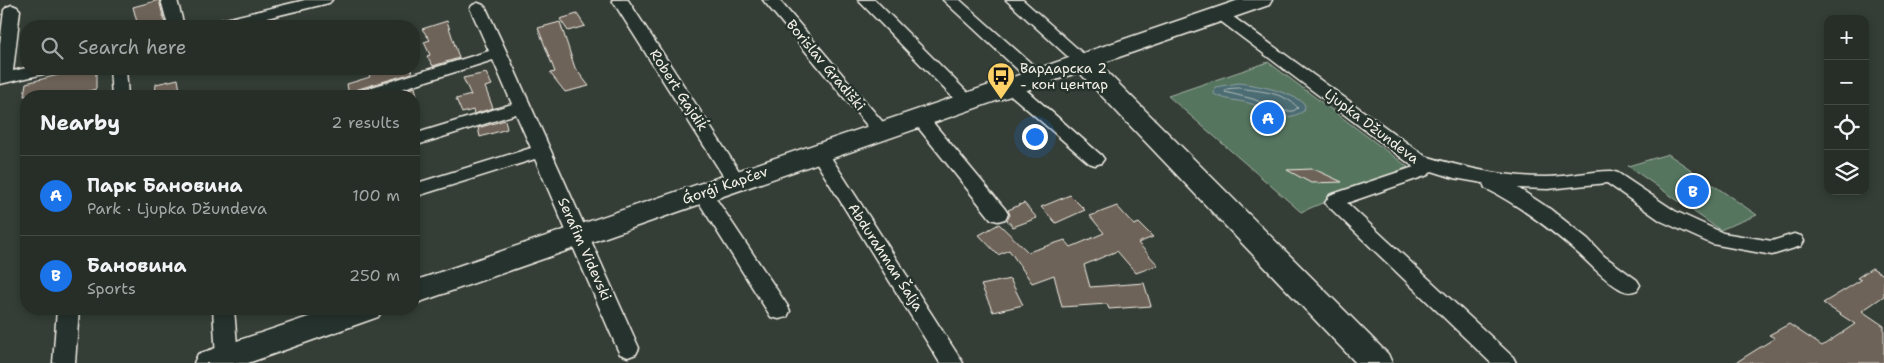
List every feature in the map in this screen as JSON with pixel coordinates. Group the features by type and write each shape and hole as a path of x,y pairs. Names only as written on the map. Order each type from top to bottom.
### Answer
{"street":[{"path":"169,0 174,20"},
{"path":"240,20 324,0"},
{"name":"Robert Gajdiḱ","path":"620,0 736,181"},
{"name":"Borislav Gradiški","path":"771,0 881,131"},
{"path":"866,0 966,101"},
{"path":"952,0 1095,159"},
{"path":"1014,0 1082,61 1376,363"},
{"name":"Ǵorǵi Kapčev","path":"420,290 1261,0"},
{"name":"Serafim Videvski","path":"478,8 628,348"},
{"path":"12,10 2,79 20,74"},
{"name":"Ljupka Džundeva","path":"1220,14 1420,161 1424,166 1421,171 1337,200 1334,203 1505,363"},
{"path":"381,90 498,53"},
{"path":"118,75 120,90"},
{"path":"420,138 522,107"},
{"path":"919,118 998,214"},
{"path":"420,189 541,151"},
{"name":"Abdurahman Šalja","path":"819,152 952,363"},
{"path":"1420,161 1496,185 1525,201 1568,233 1597,261 1630,285"},
{"path":"1467,175 1512,182 1548,183 1611,177 1668,216 1719,238 1772,248 1794,241"},
{"path":"702,192 779,311"},
{"path":"64,363 68,315"},
{"path":"222,315 219,360 350,315"}],"green space":[{"path":"1268,62 1408,167 1301,212 1168,96"},
{"path":"1668,154 1757,215 1720,230 1628,166"}],"water":[{"path":"1239,83 1264,87 1288,94 1303,102 1305,106 1304,111 1286,117 1273,114 1252,104 1223,98 1214,94 1215,87"}],"building":[{"path":"159,0 164,20 136,20 133,7"},
{"path":"577,14 585,26 568,31 560,19"},
{"path":"447,21 459,58 433,66 427,56 430,55 424,42 430,40 422,29"},
{"path":"560,22 575,68 589,86 565,92 550,73 555,72 538,28"},
{"path":"486,73 492,85 485,87 493,108 474,114 473,110 462,113 456,99 471,95 463,78"},
{"path":"58,75 96,75 96,89 92,90 25,90 26,83"},
{"path":"369,75 405,75 355,90 348,90 347,84 370,77"},
{"path":"178,79 180,90 156,90 156,84"},
{"path":"415,87 416,90 405,90"},
{"path":"505,120 507,129 480,137 478,128"},
{"path":"1312,169 1342,182 1311,183 1287,170"},
{"path":"1070,195 1085,210 1056,223 1041,207"},
{"path":"1024,203 1037,218 1013,227 1007,220 1010,215 1008,210"},
{"path":"1117,206 1134,225 1139,223 1153,237 1138,243 1158,265 1136,273 1117,251 1084,265 1090,287 1144,283 1151,306 1109,309 1107,304 1062,307 1054,275 1032,283 1009,250 998,255 979,235 999,224 1028,252 1065,240 1071,247 1104,233 1090,216"},
{"path":"1872,268 1884,275 1884,296 1862,311 1884,326 1884,363 1735,363 1775,338 1769,335 1789,324 1822,346 1855,324 1823,303 1861,280 1857,278"},
{"path":"1010,279 1023,305 993,312 981,285"}],"place":[{"name":"Вардарска 2 - кон центар","path":"1001,100"},
{"name":"Парк Бановина","path":"1268,118"},
{"name":"Бановина","path":"1693,191"}]}
